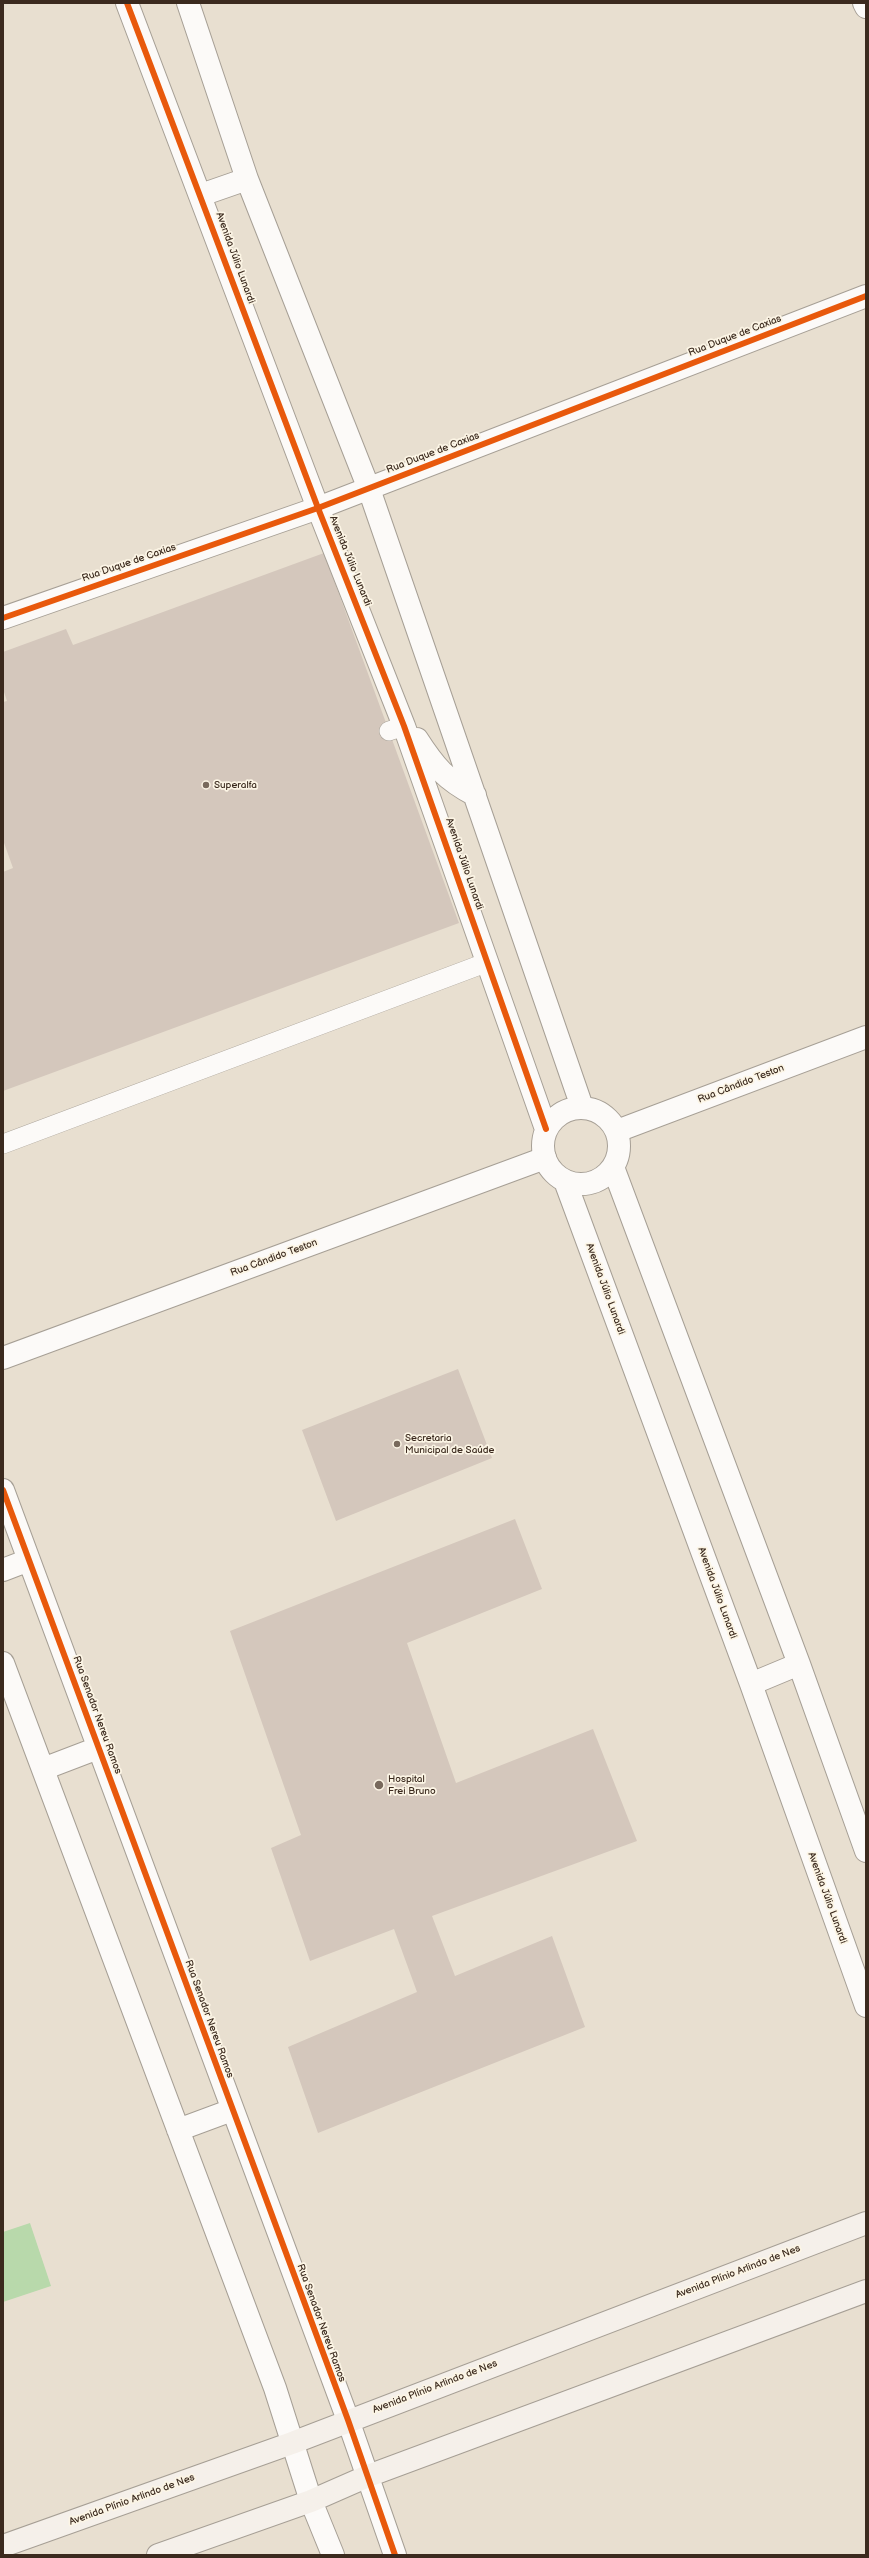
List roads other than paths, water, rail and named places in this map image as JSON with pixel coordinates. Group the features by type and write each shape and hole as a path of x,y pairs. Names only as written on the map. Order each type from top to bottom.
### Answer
{"main road":[{"name":"Avenida Plínio Arlindo de Nes","path":"3,2546 292,2443 348,2420 866,2223"},
{"path":"158,2555 311,2501 368,2476 866,2291"}],"street":[{"name":"Avenida Júlio Lunardi","path":"127,3 201,195 318,508 396,728 488,962 546,1129"},
{"path":"188,3 247,179 369,489 582,1107"},
{"path":"864,3 866,7"},
{"path":"201,195 247,179"},
{"name":"Rua Duque de Caxias","path":"3,618 369,489 866,296"},
{"path":"396,728 414,733 440,772 453,784 475,795"},
{"name":"Rua Cândido Teston","path":"617,1131 866,1037"},
{"path":"582,1107 591,1108 605,1115 617,1131 619,1150 613,1167 600,1179 592,1183 574,1184 565,1181 552,1171 545,1158 542,1144 546,1129 558,1115 582,1107"},
{"name":"Rua Cândido Teston","path":"3,1358 545,1158"},
{"path":"613,1167 799,1664 866,1851"},
{"name":"Avenida Júlio Lunardi","path":"565,1181 751,1684 866,2006"},
{"name":"Rua Senador Nereu Ramos","path":"3,1490 348,2420 395,2555"},
{"path":"3,1570 29,1560"},
{"path":"3,1663 275,2388 311,2501 333,2555"},
{"path":"751,1684 799,1664"},
{"path":"43,1769 98,1748"},
{"path":"178,2130 232,2110"}],"lane":[{"path":"3,1144 488,962"}],"place":[{"name":"Superalfa","path":"206,785"},
{"name":"Secretaria Municipal de Saúde","path":"397,1444"},
{"name":"Hospital Frei Bruno","path":"379,1785"}]}
